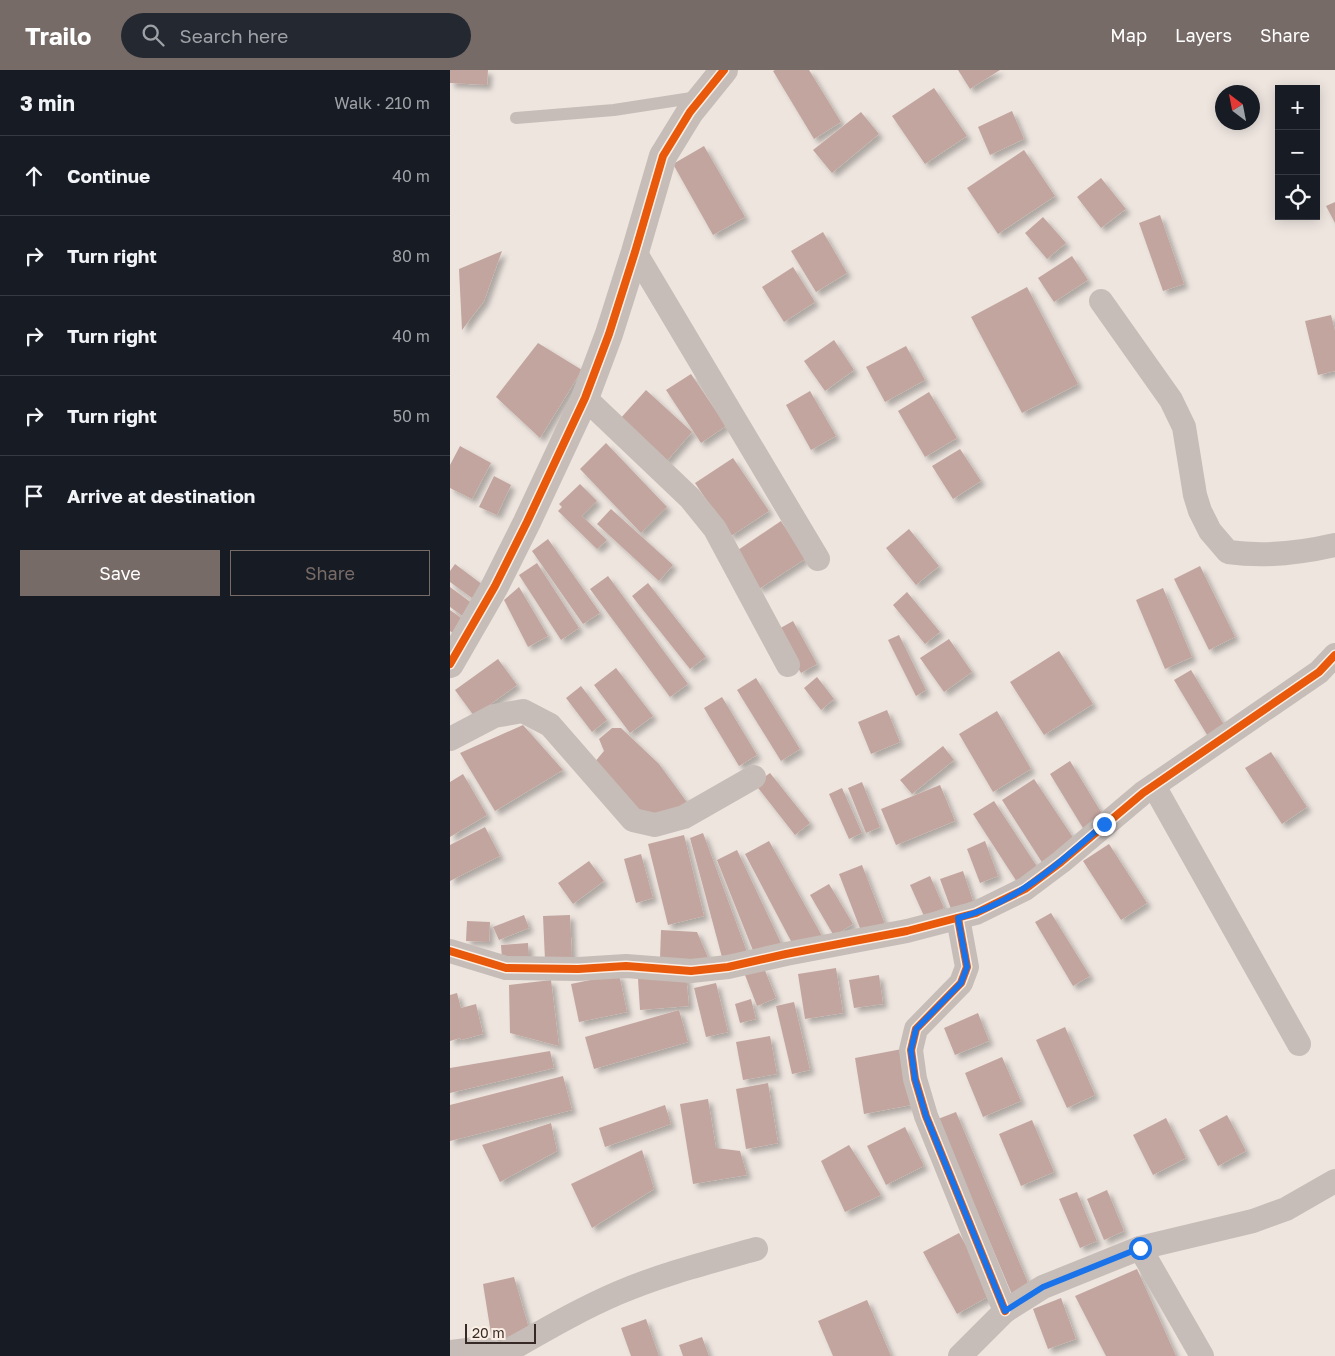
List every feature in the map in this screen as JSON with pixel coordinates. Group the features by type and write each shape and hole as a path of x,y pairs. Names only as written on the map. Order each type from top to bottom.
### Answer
{"street":[{"path":"450,664 495,586 527,522 584,398 608,334 635,252 663,156 690,112 724,70"},
{"path":"635,252 818,559"},
{"path":"1101,301 1171,400 1184,427 1195,495 1200,512 1210,531 1228,552 1273,554 1318,549 1335,545"},
{"path":"584,398 690,498 715,529 788,666"},
{"path":"450,951 506,968 578,969 626,966 691,971 728,967 907,931 976,913 1025,889 1062,862 1104,824 1154,786 1318,672 1335,655"},
{"path":"450,739 494,716 523,711 550,725 633,820 655,825 684,817 754,777"},
{"path":"1154,786 1299,1044"},
{"path":"958,918 967,967 961,983 916,1029 911,1050 915,1079 926,1116 1005,1311"},
{"path":"960,1356 1005,1311 1043,1287 1140,1248 1253,1221 1286,1209 1335,1181"},
{"path":"1140,1248 1202,1356"},
{"path":"450,1352 483,1348 499,1356 579,1311 619,1293 681,1270 756,1249"}],"lane":[{"path":"516,118 614,110 703,96"}],"building":[{"path":"450,70 488,70 487,85 450,83"},
{"path":"809,70 841,122 814,139 773,71"},
{"path":"958,70 1000,70 970,89"},
{"path":"934,88 967,136 925,164 892,116"},
{"path":"1012,111 1024,139 990,155 978,127"},
{"path":"861,112 879,134 832,173 813,150"},
{"path":"704,146 745,217 713,235 673,164"},
{"path":"1024,150 1055,196 998,234 967,188"},
{"path":"1101,178 1126,209 1101,228 1077,197"},
{"path":"1335,202 1335,223 1326,206"},
{"path":"1160,215 1184,284 1163,291 1139,223"},
{"path":"1043,217 1066,243 1047,259 1025,233"},
{"path":"823,232 847,273 816,292 791,251"},
{"path":"502,251 484,301 462,330 459,269"},
{"path":"1072,256 1088,280 1054,302 1038,278"},
{"path":"793,267 815,302 784,322 762,287"},
{"path":"1027,287 1078,384 1022,413 971,317"},
{"path":"1331,315 1335,331 1335,371 1318,375 1305,321"},
{"path":"834,340 854,370 825,391 804,361"},
{"path":"538,343 582,370 540,438 496,397"},
{"path":"906,346 925,380 885,402 866,367"},
{"path":"691,374 726,426 701,443 666,390"},
{"path":"646,390 692,432 666,462 619,420"},
{"path":"810,391 836,436 811,450 786,405"},
{"path":"929,392 957,438 925,457 898,411"},
{"path":"606,443 667,507 641,533 580,469"},
{"path":"460,446 491,463 472,499 450,488 450,465"},
{"path":"960,449 981,481 953,499 932,466"},
{"path":"733,458 769,511 731,536 695,483"},
{"path":"494,476 511,485 497,515 479,507"},
{"path":"580,484 597,501 582,516 607,540 597,549 558,511 562,507 559,504"},
{"path":"611,509 673,565 659,581 597,524"},
{"path":"781,521 805,559 759,589 735,552"},
{"path":"909,529 939,566 916,585 886,548"},
{"path":"548,539 600,613 583,624 532,551"},
{"path":"537,563 579,628 561,640 519,575"},
{"path":"455,564 483,585 472,598 450,582 450,571"},
{"path":"1200,566 1235,637 1209,650 1174,579"},
{"path":"608,576 688,684 670,697 590,589"},
{"path":"648,583 706,657 690,669 632,596"},
{"path":"450,587 473,604 464,617 450,607"},
{"path":"519,587 548,636 528,647 504,600"},
{"path":"1163,588 1192,657 1165,669 1136,600"},
{"path":"907,592 940,632 925,644 893,605"},
{"path":"450,610 468,623 458,637 450,631"},
{"path":"793,621 817,664 801,673 777,630"},
{"path":"899,635 926,690 916,696 888,640"},
{"path":"949,639 972,672 944,692 920,658"},
{"path":"1059,651 1093,704 1044,735 1010,682"},
{"path":"498,659 517,685 474,716 455,690"},
{"path":"616,668 653,716 630,733 594,685"},
{"path":"1191,670 1226,728 1209,738 1174,680"},
{"path":"817,677 834,699 821,710 804,688"},
{"path":"756,678 800,749 781,761 737,690"},
{"path":"581,686 607,720 592,732 566,698"},
{"path":"722,697 757,755 739,766 704,708"},
{"path":"887,710 900,742 871,754 858,722"},
{"path":"997,711 1031,769 993,792 959,734"},
{"path":"523,725 563,770 495,811 460,753"},
{"path":"612,728 621,728 659,764 689,805 673,817 634,810 593,764 604,751 599,739"},
{"path":"943,746 954,760 912,794 900,780"},
{"path":"1271,752 1307,807 1282,824 1245,768"},
{"path":"1070,761 1106,820 1086,833 1050,774"},
{"path":"770,773 810,823 795,835 755,784"},
{"path":"463,774 487,815 450,837 450,782"},
{"path":"1034,779 1078,845 1045,867 1002,800"},
{"path":"862,782 880,827 866,833 848,788"},
{"path":"940,785 955,821 896,845 881,809"},
{"path":"842,788 862,833 849,839 829,794"},
{"path":"994,801 1038,868 1017,882 973,814"},
{"path":"485,827 500,856 450,881 450,845"},
{"path":"703,833 747,952 723,961 690,838"},
{"path":"684,835 704,916 668,925 648,844"},
{"path":"769,841 822,936 792,943 745,854"},
{"path":"985,841 998,876 980,883 967,849"},
{"path":"1109,844 1147,903 1121,920 1083,861"},
{"path":"737,850 781,943 754,953 717,860"},
{"path":"641,854 653,898 636,903 624,859"},
{"path":"589,861 604,881 573,904 558,883"},
{"path":"862,865 886,927 863,936 839,874"},
{"path":"963,871 973,901 951,909 940,879"},
{"path":"930,876 944,908 924,916 910,885"},
{"path":"829,884 853,924 834,936 810,895"},
{"path":"1051,913 1090,976 1073,986 1035,922"},
{"path":"524,915 529,928 499,940 493,927"},
{"path":"570,915 572,959 545,960 543,916"},
{"path":"467,921 490,922 489,942 466,941"},
{"path":"661,930 697,932 709,960 660,959"},
{"path":"528,943 529,956 502,958 501,945"},
{"path":"764,968 776,998 757,1006 745,975"},
{"path":"836,968 843,1013 805,1019 798,974"},
{"path":"619,974 627,1012 579,1022 571,984"},
{"path":"686,975 689,1006 640,1010 638,979"},
{"path":"879,975 883,1004 854,1008 849,980"},
{"path":"551,980 559,1046 510,1033 509,985"},
{"path":"716,983 728,1032 706,1037 694,988"},
{"path":"457,993 461,1008 476,1004 483,1034 450,1041 450,995"},
{"path":"751,999 756,1019 740,1023 735,1004"},
{"path":"794,1002 810,1070 792,1074 776,1006"},
{"path":"679,1010 688,1042 594,1069 585,1037"},
{"path":"978,1013 989,1041 955,1055 944,1028"},
{"path":"1065,1027 1095,1095 1067,1108 1036,1040"},
{"path":"770,1036 777,1074 743,1080 736,1042"},
{"path":"902,1049 911,1105 864,1114 855,1058"},
{"path":"550,1051 554,1068 450,1093 450,1068"},
{"path":"1002,1057 1021,1101 983,1117 965,1073"},
{"path":"563,1076 572,1110 450,1141 450,1105"},
{"path":"768,1083 778,1143 746,1149 736,1089"},
{"path":"708,1099 716,1148 740,1151 747,1175 693,1184 680,1104"},
{"path":"665,1105 671,1124 605,1147 599,1128"},
{"path":"956,1112 1031,1290 1013,1297 938,1119"},
{"path":"1227,1115 1246,1151 1218,1166 1199,1130"},
{"path":"1166,1118 1186,1158 1153,1175 1133,1135"},
{"path":"1032,1120 1054,1172 1021,1186 999,1134"},
{"path":"551,1123 557,1151 500,1182 482,1145"},
{"path":"905,1127 924,1166 886,1185 867,1146"},
{"path":"849,1145 881,1195 845,1212 821,1161"},
{"path":"642,1150 654,1189 592,1228 571,1184"},
{"path":"1107,1190 1124,1231 1104,1240 1087,1199"},
{"path":"1077,1192 1097,1241 1080,1248 1059,1199"},
{"path":"959,1233 993,1294 957,1314 923,1252"},
{"path":"1137,1269 1176,1356 1106,1356 1075,1296"},
{"path":"514,1277 530,1332 492,1340 483,1284"},
{"path":"1061,1298 1076,1339 1048,1349 1033,1309"},
{"path":"867,1300 891,1356 833,1356 818,1321"},
{"path":"646,1319 659,1356 631,1356 621,1328"},
{"path":"702,1337 709,1356 683,1356 679,1345"}],"cycle path":[{"path":"450,664 495,586 585,398 609,334 663,156 690,112 724,70"},
{"path":"450,951 506,968 578,969 626,966 691,971 728,967 907,931 976,913 1025,889 1061,862 1143,793 1319,672 1335,655"},
{"path":"958,918 967,967 961,983 916,1029 911,1050 915,1079 926,1116 1005,1311"}],"route":[{"path":"1104,824 1062,862 1025,889 976,913 958,918 967,967 961,983 916,1029 911,1050 915,1079 926,1116 1005,1311 1043,1287 1140,1248"}]}
